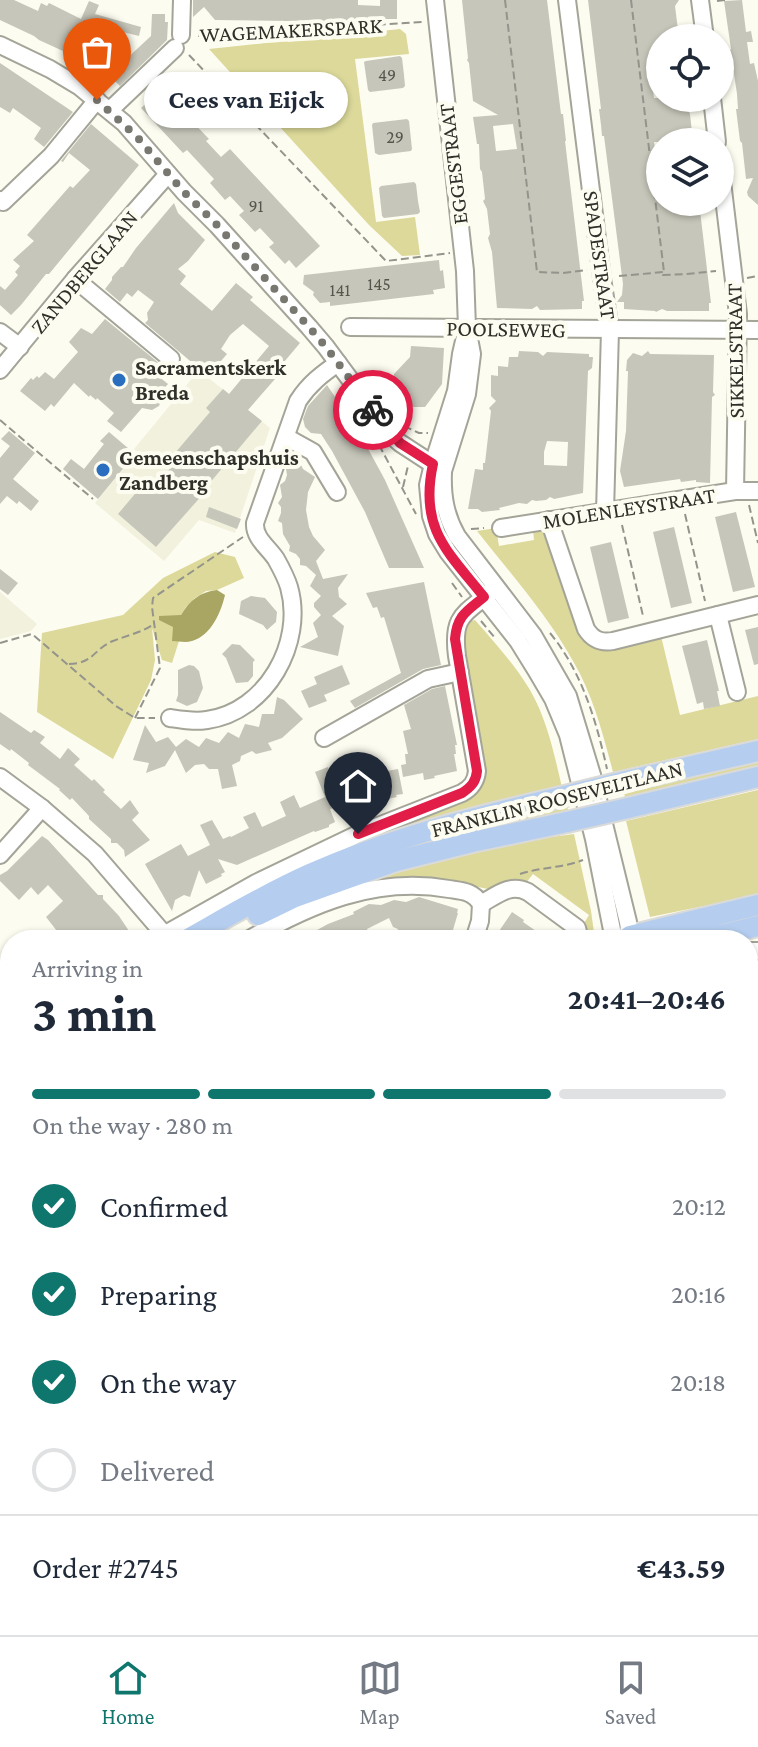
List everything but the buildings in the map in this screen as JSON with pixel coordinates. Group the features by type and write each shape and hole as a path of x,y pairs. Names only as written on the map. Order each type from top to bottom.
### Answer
{"main road":[{"name":"FRANKLIN ROOSEVELTLAAN","path":"204,930 287,884 363,853 462,820 758,751"},
{"name":"FRANKLIN ROOSEVELTLAAN","path":"230,930 271,908 368,870 426,853 758,777"},
{"path":"660,930 758,905"}],"street":[{"name":"WAGEMAKERSPARK","path":"0,200 3,202 103,105 182,46 182,0"},
{"name":"EGGESTRAAT","path":"435,0 463,252 467,328 438,467 428,485 433,524 448,552 533,635 568,696 592,775 628,922 627,930"},
{"name":"SPADESTRAAT","path":"567,0 610,330 612,510"},
{"path":"700,0 703,24"},
{"path":"0,45 50,69 103,105 137,137 309,327 392,436 438,467"},
{"name":"ZANDBERGLAAN","path":"0,370 168,174"},
{"name":"SIKKELSTRAAT","path":"726,216 738,314 746,491"},
{"path":"75,279 171,359"},
{"name":"POOLSEWEG","path":"350,327 758,330"},
{"path":"0,332 20,347"},
{"path":"170,718 209,720 239,709 260,693 284,656 292,626 291,597 283,570 256,534 256,517 298,401 306,388 338,363"},
{"path":"286,437 313,452 337,492"},
{"name":"MOLENLEYSTRAAT","path":"501,528 746,491"},
{"path":"549,520 586,629 590,635 604,642 758,605"},
{"path":"324,738 428,679 460,672 456,627 460,617 490,593"},
{"path":"714,616 737,692"},
{"name":"FRANKLIN ROOSEVELTLAAN","path":"172,930 256,883 358,834 471,788 477,771 460,672"},
{"path":"0,777 95,854 155,930"},
{"path":"0,855 42,808"},
{"path":"269,930 322,904 374,888 410,885 473,894 481,904 477,930"},
{"path":"481,904 501,892 520,888 578,930"}],"path":[{"path":"505,0 537,272 664,272"},
{"path":"631,0 663,275 733,269"},
{"name":"WAGEMAKERSPARK","path":"436,21 204,36 182,46 386,261 463,252"},
{"path":"0,420 93,499"},
{"path":"402,488 416,515"},
{"path":"746,491 758,543"},
{"path":"681,499 714,616"},
{"path":"612,510 647,633"},
{"path":"468,530 501,528"},
{"path":"135,718 160,668 153,598 254,529"},
{"path":"452,583 498,641"},
{"path":"68,664 91,659 110,642 135,635 154,624"},
{"path":"0,643 32,634 116,706 135,718 170,718"},
{"path":"517,875 568,866 586,859"}],"shaded area":[{"path":"400,29 406,34 409,54 355,59 376,222 415,217 420,255 402,256 369,225 209,49"},
{"path":"199,370 270,428 235,533 199,520 164,561 95,503 137,452 134,449"},
{"path":"496,528 499,546 534,540 533,530 541,528 585,636 661,636 680,715 758,696 758,739 613,772 592,701 573,661 540,610 477,531"},
{"path":"215,552 235,557 244,578 217,590 206,591 186,607 173,627 173,641 179,641 172,663 162,660 152,628 155,660 151,680 113,759 37,712 42,633 123,615 163,578"},
{"path":"217,590 225,595 210,629 192,641 172,641 173,627 159,620 159,616 181,615 196,598"},
{"path":"0,592 37,624 31,631 0,639"},
{"path":"475,620 530,690 542,714 563,792 283,876 359,840 477,792 484,782 485,766 464,655 468,622"},
{"path":"758,759 758,770 626,800 623,790"},
{"path":"758,790 758,895 650,917 626,821"},
{"path":"566,803 569,813 366,865 418,839"},
{"path":"574,834 594,930 580,930 589,915 533,874 526,883 508,880 493,890 427,878 360,882 428,858"}],"way so far":[{"path":"97,100 137,137 309,327 373,410"}],"place":[{"name":"Cees van Eijck","path":"97,100"},
{"name":"Sacramentskerk Breda","path":"119,380"},
{"name":"Gemeenschapshuis Zandberg","path":"103,470"}],"route":[{"path":"358,834 471,788 477,771 455,639 460,617 484,597 448,552 433,524 428,485 433,464 392,436 373,410"}]}
